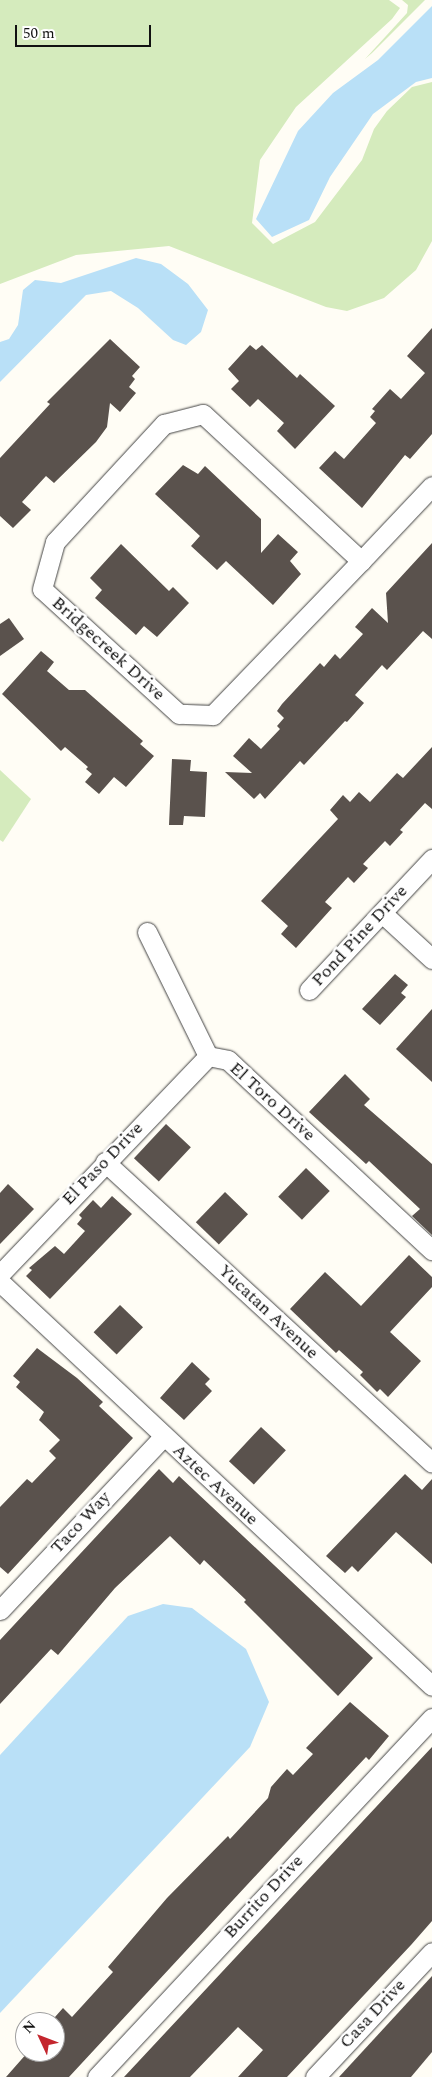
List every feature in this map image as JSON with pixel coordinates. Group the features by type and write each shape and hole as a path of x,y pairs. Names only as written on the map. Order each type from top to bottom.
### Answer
{"street":[{"name":"Bridgecreek Drive","path":"361,561 203,414 164,424 55,542 42,588 179,714 213,715 361,561 432,486"},
{"name":"Pond Pine Drive","path":"309,990 432,859"},
{"path":"382,913 432,959"},
{"name":"El Toro Drive","path":"147,932 208,1056 228,1060 432,1250"},
{"name":"El Paso Drive","path":"0,1274 208,1056"},
{"name":"Yucatan Avenue","path":"105,1162 432,1463"},
{"name":"Aztec Avenue","path":"0,1282 163,1437 432,1686"},
{"name":"Taco Way","path":"3,1602 163,1437"},
{"name":"Burrito Drive","path":"97,2077 432,1718"},
{"name":"Casa Drive","path":"315,2077 432,1952"}],"green space":[{"path":"0,0 389,0 400,8 392,19 296,107 260,160 252,223 273,244 315,222 362,160 374,129 387,111 412,87 432,82 432,241 416,270 384,298 347,311 326,307 169,246 76,255 0,284"},
{"path":"402,0 425,0 365,59 407,13 408,5"},
{"path":"0,770 31,799 3,842 0,840"}],"water":[{"path":"432,6 432,78 416,82 373,114 330,177 309,220 272,237 256,219 298,131 333,93 378,60"},
{"path":"136,258 161,264 188,284 208,310 201,332 186,345 173,340 138,308 111,291 86,295 0,382 0,342 9,339 18,325 23,290 35,280 61,283"},
{"path":"163,1604 192,1608 246,1649 269,1702 250,1747 0,2013 0,1755 128,1616"}],"building":[{"path":"432,328 432,434 410,459 405,455 362,508 319,468 335,451 344,459 376,423 370,417 375,411 372,409 390,389 401,399 425,373 407,356"},
{"path":"110,339 140,367 132,376 135,379 129,387 136,393 120,412 110,403 107,427 96,442 54,483 46,476 22,502 31,510 13,528 0,516 0,458 50,404 47,402"},
{"path":"250,345 256,350 262,345 297,378 300,374 335,406 295,449 277,431 284,423 258,399 250,407 231,389 239,381 228,369"},
{"path":"183,465 198,474 205,466 261,519 261,553 278,534 298,552 290,561 301,574 273,605 226,561 217,570 191,546 200,536 155,494"},
{"path":"432,543 432,639 423,631 387,670 382,665 355,695 364,703 347,722 345,721 304,765 300,761 265,799 260,793 254,799 225,772 252,773 233,756 249,738 261,749 280,729 277,726 284,718 277,711 282,704 320,663 324,667 335,654 340,659 363,634 355,627 372,608 388,623 386,593"},
{"path":"121,544 169,591 173,587 189,603 157,637 144,626 136,635 95,598 102,590 90,578"},
{"path":"9,618 24,639 0,656 0,624"},
{"path":"41,651 54,662 47,671 69,690 85,690 143,741 140,744 154,756 126,787 114,777 99,794 85,782 92,774 86,769 88,767 65,747 61,751 2,694"},
{"path":"432,747 432,809 425,803 400,830 403,832 390,846 385,841 363,864 368,868 354,883 348,877 325,902 332,908 296,948 281,934 288,926 261,901 338,819 330,810 343,795 350,802 359,792 370,802 397,773 403,778"},
{"path":"172,759 191,760 190,771 207,772 205,817 184,816 183,825 169,825"},
{"path":"395,974 408,985 401,993 406,997 380,1025 362,1009"},
{"path":"432,1009 432,1082 396,1049"},
{"path":"345,1074 370,1099 364,1105 432,1164 432,1235 412,1216 420,1209 369,1161 366,1164 309,1112"},
{"path":"166,1124 191,1147 159,1182 134,1158"},
{"path":"306,1168 330,1191 302,1220 278,1197"},
{"path":"8,1184 34,1209 0,1244 0,1193"},
{"path":"225,1192 248,1214 219,1244 196,1222"},
{"path":"112,1196 132,1214 50,1299 26,1276 32,1270 29,1268 55,1246 64,1254 85,1231 77,1224 82,1218 79,1215 93,1200 101,1208"},
{"path":"409,1255 432,1277 432,1287 390,1332 421,1361 388,1397 380,1389 377,1392 360,1375 363,1372 339,1350 336,1353 290,1309 325,1272 361,1306"},
{"path":"120,1305 143,1327 117,1355 94,1332"},
{"path":"37,1348 77,1378 103,1402 99,1406 133,1438 8,1574 0,1567 0,1507 27,1479 32,1483 56,1458 49,1451 60,1440 39,1420 44,1412 16,1387 20,1382 13,1376"},
{"path":"192,1362 210,1379 205,1384 212,1391 184,1420 160,1398"},
{"path":"261,1427 286,1450 254,1485 229,1461"},
{"path":"159,1469 173,1483 179,1476 373,1658 338,1696 244,1602 246,1600 204,1560 200,1565 170,1536 115,1588 58,1655 51,1649 0,1704 0,1640"},
{"path":"405,1474 422,1490 432,1479 432,1564 396,1532 358,1572 352,1566 345,1573 326,1556"},
{"path":"350,1702 389,1736 369,1760 366,1757 69,2077 6,2077 19,2062 65,2062 65,2012 59,2012 63,2008 72,2017 113,1972 108,1967 167,1898 228,1836 230,1839 268,1798 271,1787 287,1769 293,1775 313,1754 306,1748"},
{"path":"432,1747 432,1921 411,1945 287,2077 238,2077 263,2050 238,2027 190,2077 124,2077"},
{"path":"432,1976 432,2052 411,2077 339,2077"}]}
